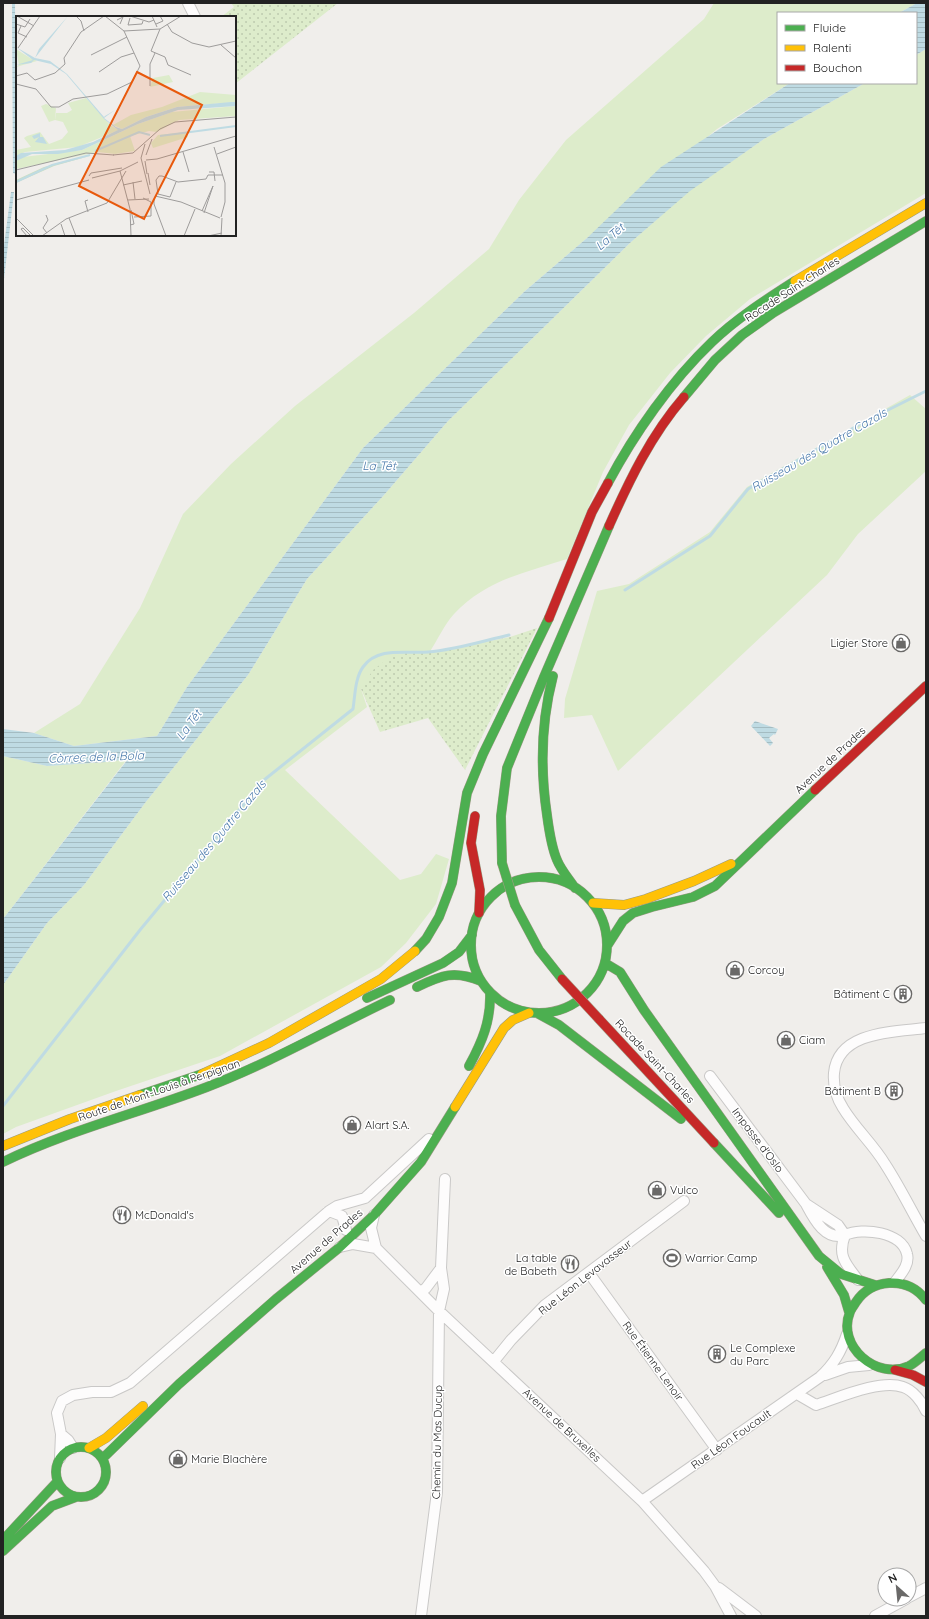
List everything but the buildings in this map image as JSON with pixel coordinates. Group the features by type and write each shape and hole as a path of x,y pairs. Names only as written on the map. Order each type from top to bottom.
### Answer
{"main road":[{"name":"Rocade Saint-Charles","path":"658,405 712,342 749,312 794,282 926,203"},
{"name":"Rocade Saint-Charles","path":"613,519 626,488 659,429 693,384 715,360 742,336 772,313 926,221"},
{"path":"202,1074 269,1043 381,979 408,958 426,939 439,917 452,883 467,793 480,760 546,626 592,512 620,459 658,405"},
{"path":"609,501 631,451 658,405"},
{"path":"533,672 620,459"},
{"path":"507,768 544,677 613,519"},
{"path":"575,888 558,864 551,839 545,802 542,766 544,718 552,678 603,550 613,519"},
{"path":"507,768 512,740 579,573"},
{"name":"Avenue de Prades","path":"608,946 625,919 639,911 678,903 703,893 732,871 750,851 926,686"},
{"name":"Rocade Saint-Charles","path":"507,768 502,791 500,840 502,863 507,885 515,905 539,950 562,979 819,1256 841,1274 860,1282 875,1285"},
{"path":"477,804 471,843 475,873 480,890 479,913 472,935 471,950 474,965 481,981 490,993 507,1006 532,1013 559,1025 630,1078 728,1159"},
{"name":"Avenue de Prades","path":"593,903 624,905 646,899 726,867 750,851"},
{"path":"479,913 492,895 501,888 522,880 543,877 564,882 575,888 593,903 601,916 606,931 608,946 601,975 575,1003 551,1012 532,1013"},
{"name":"Route de Mont-Louis à Perpignan","path":"3,1146 70,1119 238,1063 277,1045 379,992 443,963 459,952 472,935"},
{"path":"605,963 620,972 644,1010 819,1256"},
{"name":"Route de Mont-Louis à Perpignan","path":"3,1162 61,1137 171,1101 255,1068 385,1002 452,973 465,974 481,981"},
{"name":"Avenue de Prades","path":"89,1448 106,1438 298,1270 346,1230 380,1196 429,1139 484,1039 490,1019 490,993"},
{"name":"Avenue de Prades","path":"103,1458 179,1384 276,1299 340,1247 374,1215 421,1162 504,1028 513,1020 532,1013"},
{"name":"Rocade Saint-Charles","path":"819,1256 836,1280 849,1312"},
{"path":"925,1297 914,1289 895,1282 875,1285 864,1292 855,1301 849,1312 847,1323 848,1334 855,1351 869,1365 913,1375 926,1382"},
{"path":"895,1370 908,1367 918,1361 926,1353"},
{"path":"73,1448 89,1448 99,1453 103,1458 107,1470 104,1484 92,1495 84,1498 76,1497 68,1494 57,1482 56,1469 60,1458 73,1448"},
{"path":"3,1540 57,1482"},
{"path":"3,1551 52,1506 76,1497"}],"street":[{"path":"188,3 194,16"},
{"path":"926,1028 885,1033 858,1039 843,1051 835,1063 833,1083 842,1107 885,1164 926,1236"},
{"name":"Impasse d'Oslo","path":"710,1076 806,1204 838,1224 845,1235"},
{"path":"60,1458 61,1434 57,1413 62,1401 73,1395 92,1392 110,1392 130,1383 329,1211 337,1206 365,1198 429,1139"},
{"name":"Chemin du Mas Ducup","path":"421,1616 437,1492 439,1311 444,1289 441,1268 445,1179"},
{"name":"Rue Léon Levavasseur","path":"494,1361 511,1340 545,1305 684,1201"},
{"path":"329,1211 342,1216 346,1230"},
{"path":"340,1247 353,1244 376,1248 371,1228 374,1215"},
{"path":"860,1282 845,1263 842,1255 842,1243 845,1235 855,1230 868,1230 892,1238 901,1243 907,1255 905,1267 895,1282"},
{"name":"Avenue de Bruxelles","path":"376,1248 439,1311 642,1501 715,1586 731,1616"},
{"path":"421,1292 426,1288 441,1268"},
{"name":"Rue Étienne Lenoir","path":"589,1273 717,1450"},
{"name":"Rue Léon Foucault","path":"642,1501 820,1377 831,1367 839,1355 848,1334"},
{"name":"Rue Léon Foucault","path":"820,1377 848,1367 869,1365"},
{"path":"796,1394 816,1405 860,1390 884,1386 903,1387 921,1402 926,1411"},
{"path":"61,1434 68,1440 73,1448"},
{"path":"715,1586 756,1616"},
{"path":"917,1593 926,1588"},
{"path":"875,1616 891,1607"}],"green space":[{"path":"231,3 338,3 236,83 236,16 222,16 234,7"},
{"path":"714,3 917,3 901,12 777,12 777,84 788,84 717,129 525,291 363,448 187,687 157,736 74,746 34,733 80,704 140,608 183,514 231,464 295,406 414,313 489,249 519,200 566,140 704,19"},
{"path":"926,49 926,193 750,299 706,336 670,373 629,425 603,472 567,559 506,579 492,585 466,602 450,618 429,653 409,652 361,689 367,707 285,770 400,880 421,874 436,854 449,859 436,904 406,943 381,967 220,1056 116,1091 16,1127 3,1134 3,985 47,923 84,885 145,803 248,675 307,579 384,495 448,421 631,242 690,190 764,139 863,84 917,84 917,54"},
{"path":"910,395 926,409 926,471 858,534 827,575 618,771 592,715 564,718 565,699 597,591 629,584 710,532 747,487"},
{"path":"537,628 465,770 428,718 380,732 361,689 373,670 389,658 409,652 429,653 510,637"},
{"path":"3,756 47,766 106,762 128,758 3,919"}],"water":[{"path":"12,3 15,3 16,174 13,173"},
{"path":"917,3 926,3 926,49 917,54 917,12 901,12"},
{"name":"La Têt","path":"788,84 863,84 764,139 690,191 631,242 448,421 384,495 307,579 248,675 145,803 84,885 47,923 3,985 3,919 128,759 47,766 3,756 3,729 34,733 74,746 157,736 187,687 363,448 525,291 587,238 661,167"},
{"path":"11,192 14,192 3,288 3,253"},
{"path":"755,721 778,729 775,735 774,734 769,738 773,743 770,746 751,726"}],"waterway":[{"name":"Ruisseau des Quatre Cazals","path":"625,590 710,536 748,489 862,423 926,391"},
{"name":"Ruisseau des Quatre Cazals","path":"3,1106 140,930 264,780 353,709 358,676 369,660 377,656 393,652 438,651 509,635"}],"traffic: fast":[{"path":"684,397 715,360 742,335 773,313 926,221"},
{"path":"608,483 629,446 654,409 697,357 712,342 752,309 795,281"},
{"path":"507,768 544,677 609,526"},
{"path":"415,951 426,939 439,917 452,883 467,793 483,754 549,618"},
{"path":"553,676 544,728 543,780 549,832 555,855 575,888"},
{"path":"502,863 501,816 507,768"},
{"path":"607,946 623,921 633,913 693,897 715,886 815,790"},
{"path":"502,863 515,905"},
{"path":"532,877 546,877 565,882 577,888 592,902 602,919 606,932 607,945 606,958 602,971 596,983 582,998 577,1002 559,1010 546,1013 532,1013 513,1008 501,1002 486,988 482,983 474,965 471,952 471,938 476,919 482,907 496,892 501,888 519,880 532,877"},
{"path":"515,905 539,950 562,979"},
{"path":"367,998 443,963 459,952 472,935"},
{"path":"605,963 620,972 644,1010 819,1256 841,1274 875,1285"},
{"path":"417,987 434,979 448,975 463,976 481,981"},
{"path":"469,1066 485,1031 489,1013 490,993"},
{"path":"3,1162 53,1140 230,1078 277,1057 390,1000"},
{"path":"537,1013 559,1025 681,1119"},
{"path":"140,1095 211,1071"},
{"path":"103,1458 179,1384 276,1299 340,1247 374,1215 421,1162 455,1107"},
{"path":"714,1143 779,1213"},
{"path":"827,1267 844,1295 849,1312"},
{"path":"926,1300 919,1292 905,1285 895,1283 879,1285 870,1288 859,1298 850,1311 847,1325 849,1337 854,1348 862,1357 884,1369 897,1369 909,1366 926,1353"},
{"path":"86,1447 91,1448 99,1454 105,1462 106,1472 105,1482 99,1490 91,1496 76,1497 71,1496 63,1490 57,1482 56,1467 57,1462 63,1454 71,1448 86,1447"},
{"path":"3,1540 57,1482"},
{"path":"3,1551 52,1506 76,1497"}],"traffic: slow":[{"path":"795,281 926,203"},
{"path":"593,903 624,905 646,899 694,881 731,864"},
{"path":"202,1074 269,1043 381,979 415,951"},
{"path":"455,1107 504,1028 513,1020 529,1013"},
{"path":"3,1146 70,1119 140,1095"},
{"path":"89,1448 106,1438 143,1406"}],"traffic: jam":[{"path":"609,526 633,475 651,443 661,427 684,397"},
{"path":"549,618 592,512 608,483"},
{"path":"815,790 926,686"},
{"path":"475,816 471,843 480,890 479,913"},
{"path":"562,979 599,1019"},
{"path":"599,1019 714,1143"},
{"path":"895,1370 913,1375 926,1382"}],"place":[{"name":"Ligier Store","path":"901,643"},
{"name":"Corcoy","path":"735,970"},
{"name":"Bâtiment C","path":"903,994"},
{"name":"Ciam","path":"786,1040"},
{"name":"Bâtiment B","path":"894,1091"},
{"name":"Alart S.A.","path":"352,1125"},
{"name":"Vulco","path":"657,1190"},
{"name":"McDonald's","path":"122,1215"},
{"name":"Warrior Camp","path":"672,1258"},
{"name":"La table de Babeth","path":"570,1264"},
{"name":"Le Complexe du Parc","path":"717,1354"},
{"name":"Marie Blachère","path":"178,1459"}],"water label":[{"name":"Còrrec de la Bola","path":"96,757"}]}
